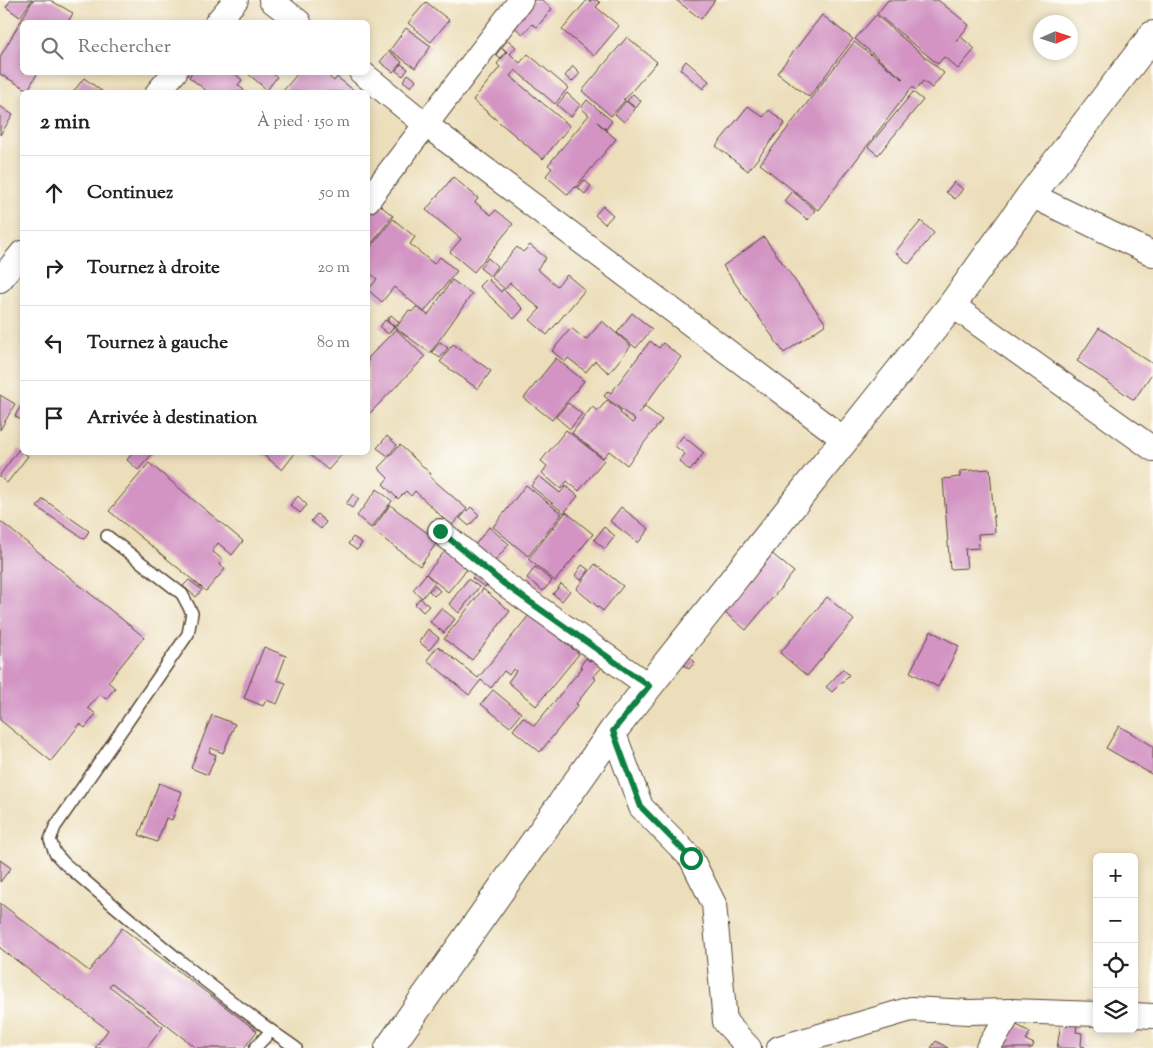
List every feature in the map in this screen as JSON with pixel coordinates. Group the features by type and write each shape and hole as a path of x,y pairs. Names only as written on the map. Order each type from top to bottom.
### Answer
{"street":[{"path":"219,20 236,0"},
{"path":"271,0 296,20"},
{"path":"370,197 521,0"},
{"path":"389,1048 613,731 952,305 1031,196 1153,35"},
{"path":"160,90 172,75"},
{"path":"365,75 425,124 845,440"},
{"path":"1031,196 1153,254"},
{"path":"0,280 20,255"},
{"path":"952,305 1153,449"},
{"path":"440,531 503,583 649,686"},
{"path":"613,731 641,807 691,858 714,904 725,1022 749,1048"},
{"path":"779,1048 911,1009 1093,1014"},
{"path":"988,1048 1011,1011"},
{"path":"1138,1015 1153,1016"}],"lane":[{"path":"107,536 182,594 192,613 188,634 55,827 50,840 55,853 64,863 166,950 296,1048"},
{"path":"255,1048 271,1031"}],"building":[{"path":"11,0 32,0 20,17 6,7"},
{"path":"33,0 50,0 73,13 69,20 21,20"},
{"path":"528,0 542,0 552,9 537,27 532,24 523,34 509,23"},
{"path":"587,0 590,2 591,0 597,0 600,3 596,7 619,26 594,56 562,30"},
{"path":"676,0 715,0 701,19"},
{"path":"888,0 938,0 969,25 955,43 961,37 975,49 958,69 944,57 938,64 877,14"},
{"path":"426,2 449,20 431,42 408,23"},
{"path":"822,15 853,39 809,97 777,73"},
{"path":"876,15 944,73 932,88 923,81 916,90 912,87 818,210 760,164 854,42 903,79 855,39"},
{"path":"20,22 20,75 36,75 28,90 0,74 0,57"},
{"path":"406,28 431,46 415,68 390,50"},
{"path":"627,37 657,62 623,99 625,100 611,116 582,91"},
{"path":"508,40 516,47 510,54 520,63 528,54 568,88 555,104 515,70 510,76 570,126 543,159 473,100 500,67 497,64 507,52 502,47"},
{"path":"501,48 506,52 500,59 496,55"},
{"path":"389,51 402,62 393,72 380,62"},
{"path":"686,61 709,81 703,89 680,69"},
{"path":"401,64 408,69 403,76 396,71"},
{"path":"573,66 580,73 572,82 565,76"},
{"path":"408,74 416,80 411,87 403,81"},
{"path":"190,75 236,75 242,80 238,85 244,90 205,90 189,77"},
{"path":"250,75 275,75 277,77 267,90"},
{"path":"296,75 327,75 334,81 337,77 353,90 284,90"},
{"path":"84,78 100,90 75,90"},
{"path":"913,92 923,100 878,155 868,147"},
{"path":"567,93 580,105 571,117 557,105"},
{"path":"633,94 641,101 636,108 627,101"},
{"path":"587,100 612,121 606,129 597,122 616,139 568,195 546,176 552,168 548,165 589,115 581,108"},
{"path":"626,101 635,109 624,122 615,114"},
{"path":"0,106 13,115 0,135"},
{"path":"748,106 763,117 769,110 785,123 748,171 716,146"},
{"path":"453,177 478,198 475,202 491,215 496,210 513,224 474,272 450,252 461,239 426,210"},
{"path":"584,180 591,186 585,194 578,188"},
{"path":"954,182 963,189 955,199 946,192"},
{"path":"792,191 815,210 808,220 784,201"},
{"path":"370,197 393,216 370,245"},
{"path":"603,206 613,215 605,224 595,215"},
{"path":"393,219 415,237 410,244 434,264 440,257 457,271 424,312 394,287 382,302 370,292 370,288 377,279 370,273 370,248"},
{"path":"921,221 934,233 909,264 895,252"},
{"path":"764,237 826,324 784,353 723,266"},
{"path":"530,245 546,258 537,269 557,286 567,275 585,290 547,335 530,320 540,309 510,283 505,289 491,277 517,247 523,252"},
{"path":"488,258 497,266 490,276 480,268"},
{"path":"487,278 501,292 503,289 523,309 514,319 479,286"},
{"path":"452,280 472,294 430,353 396,328 409,310 412,312 416,307 428,315"},
{"path":"632,313 652,329 636,348 617,333"},
{"path":"391,315 399,322 395,327 387,320"},
{"path":"385,320 394,327 388,334 380,327"},
{"path":"602,321 631,346 609,373 595,361 586,372 568,358 565,362 552,351 571,328 586,340"},
{"path":"1099,328 1153,364 1153,372 1134,400 1077,361"},
{"path":"396,329 425,357 370,413 370,356"},
{"path":"650,341 659,348 663,343 681,357 638,414 645,407 662,420 627,465 609,451 603,458 572,433 592,407 598,411 607,400 632,423 635,420 604,396 608,391 611,393"},
{"path":"440,342 448,348 440,358 432,352"},
{"path":"453,344 491,371 478,389 440,362"},
{"path":"556,358 584,381 552,420 524,398"},
{"path":"0,395 15,404 0,430"},
{"path":"568,403 582,414 570,429 556,417"},
{"path":"20,407 20,420 15,416"},
{"path":"566,430 604,460 579,491 567,481 561,489 542,473 547,466 541,461"},
{"path":"387,436 397,445 388,456 377,448"},
{"path":"683,436 704,453 690,471 679,461 685,454 675,446"},
{"path":"400,445 431,474 429,476 467,509 451,526 415,491 411,496 406,491 398,499 383,484 388,478 378,468"},
{"path":"19,449 20,455 28,456 7,483 0,475"},
{"path":"131,455 151,455 138,470 127,460"},
{"path":"264,455 294,455 282,470"},
{"path":"310,455 341,455 328,470"},
{"path":"149,463 243,541 232,555 218,543 212,551 223,560 219,564 225,569 206,591 109,511"},
{"path":"990,469 995,533 978,534 979,548 965,549 967,568 950,569 943,479 960,477 960,471"},
{"path":"539,476 560,493 566,486 578,496 564,513 531,486"},
{"path":"526,485 562,514 528,556 493,527"},
{"path":"377,489 392,501 371,528 357,516"},
{"path":"353,494 359,499 352,508 346,504"},
{"path":"298,496 307,505 300,513 290,505"},
{"path":"43,499 89,531 84,539 37,507"},
{"path":"390,505 438,541 420,566 372,530"},
{"path":"471,507 479,515 469,526 460,518"},
{"path":"621,507 649,529 638,543 610,521"},
{"path":"566,512 593,534 555,581 528,559"},
{"path":"317,514 326,522 321,529 311,521"},
{"path":"0,521 144,637 108,682 115,688 106,699 100,694 88,708 96,714 85,728 80,724 51,761 0,720"},
{"path":"489,527 509,544 494,562 474,546"},
{"path":"604,527 615,536 605,549 594,540"},
{"path":"353,537 362,543 357,550 348,544"},
{"path":"764,547 794,572 746,630 716,605"},
{"path":"445,551 467,569 448,592 426,574"},
{"path":"595,564 623,586 603,611 576,589"},
{"path":"582,565 589,570 581,580 575,575"},
{"path":"535,567 552,581 543,591 527,578"},
{"path":"477,572 489,581 485,587 472,578"},
{"path":"426,574 435,582 422,598 413,590"},
{"path":"468,579 479,587 459,613 449,604"},
{"path":"189,580 202,590 196,597 183,586"},
{"path":"561,584 570,591 562,601 553,594"},
{"path":"435,586 440,591 434,596 429,591"},
{"path":"483,589 510,611 472,660 444,639"},
{"path":"827,597 854,620 807,676 780,653"},
{"path":"420,598 429,606 423,612 415,604"},
{"path":"441,608 455,619 444,633 430,622"},
{"path":"530,614 579,654 536,706 508,682 516,671 513,669 509,675 504,671 491,688 481,680 469,695 427,660 438,646 478,678"},
{"path":"428,629 439,638 429,650 419,642"},
{"path":"931,631 959,646 938,687 910,672"},
{"path":"264,647 286,656 277,680 286,683 277,704 266,700 263,706 244,698"},
{"path":"682,651 695,662 689,669 676,659"},
{"path":"593,652 606,663 593,677 596,679 576,704 578,705 540,752 513,730 523,717 534,726 582,668 580,666 586,658 589,661 591,660 589,658"},
{"path":"843,669 849,675 832,692 826,687"},
{"path":"493,690 521,713 510,727 481,704"},
{"path":"212,715 235,724 223,753 211,748 209,752 216,755 208,775 191,768"},
{"path":"1119,726 1153,746 1153,775 1106,748"},
{"path":"159,783 182,792 172,820 166,818 157,842 139,835"},
{"path":"0,860 11,868 0,882"},
{"path":"0,903 89,971 122,928 257,1031 244,1048 196,1048 112,983 109,986 163,1027 147,1048 95,1048 108,1030 0,948"},
{"path":"1009,1021 1030,1032 1026,1040 1034,1044 1032,1048 995,1048"},
{"path":"1061,1023 1077,1024 1076,1032 1082,1033 1081,1046 1085,1048 1057,1048"},
{"path":"936,1041 948,1048 931,1048"}],"route":[{"path":"440,531 503,583 649,686 613,731 641,807 691,858"}]}
